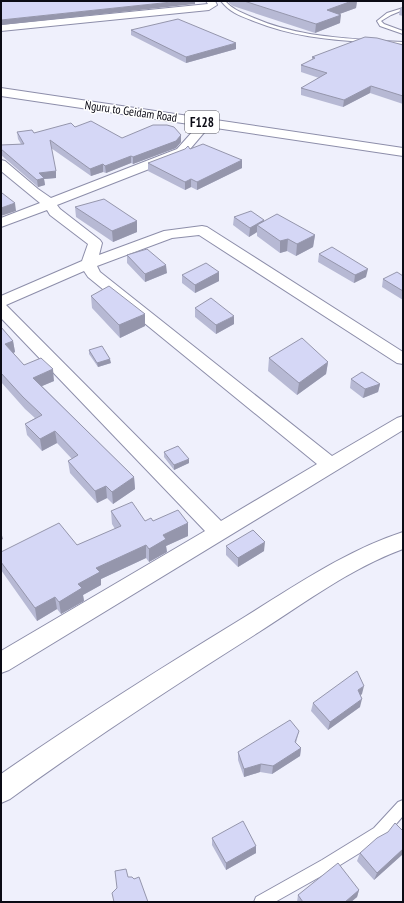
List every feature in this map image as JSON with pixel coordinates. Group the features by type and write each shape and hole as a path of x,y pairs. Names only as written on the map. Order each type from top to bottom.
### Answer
{"main road":[{"name":"Nguru to Geidam Road","path":"1,92 403,152"}],"street":[{"path":"1,28 210,7 213,5 210,1"},
{"path":"1,223 181,152 207,122"},
{"path":"1,164 32,192 49,203 55,212 94,243 89,264 93,274 331,465"},
{"path":"1,302 89,264 169,234 202,230 403,360"},
{"path":"1,309 219,532"},
{"path":"1,663 403,422"},
{"path":"1,790 58,749 175,672 300,594 384,547 403,540"}],"lane":[{"path":"223,1 232,10 264,24 293,33 331,39 403,43"},
{"path":"403,9 389,14 379,20 382,25 403,34"},
{"path":"261,902 327,865 379,833 403,806"}],"building":[{"path":"1,1 181,1 1,20"},
{"path":"244,1 352,1 327,10 341,15 316,24"},
{"path":"178,19 236,43 186,57 131,30"},
{"path":"365,37 377,38 403,45 403,96 371,86 344,100 301,88 327,73 301,65 315,58 312,57"},
{"path":"91,121 122,138 153,125 167,125 174,127 181,135 176,141 133,157 131,156 105,166 103,164 90,169 50,140 56,171 39,173 44,178 37,180 1,149 1,145 24,144 17,132 32,130 34,133 71,123 75,127"},
{"path":"203,144 242,160 197,182 191,179 185,182 148,163 185,149 188,146 190,149"},
{"path":"2,193 15,203 1,208"},
{"path":"104,199 137,221 112,231 75,207"},
{"path":"251,211 264,220 250,228 234,217"},
{"path":"277,214 315,235 297,244 288,239 280,241 257,225"},
{"path":"332,247 368,269 355,275 319,254"},
{"path":"147,249 166,265 145,274 127,255"},
{"path":"206,263 219,272 195,285 182,275"},
{"path":"397,272 403,276 403,291 383,279"},
{"path":"109,286 145,314 119,325 91,296"},
{"path":"211,298 234,316 216,325 195,308"},
{"path":"1,327 13,341 5,344 24,365 41,358 53,369 33,378 134,477 112,492 106,486 95,491 68,461 78,455 55,431 40,439 25,424 42,415 1,373"},
{"path":"302,338 328,362 299,383 269,358"},
{"path":"102,346 110,359 97,363 89,350"},
{"path":"362,372 380,384 365,389 351,379"},
{"path":"178,446 189,459 174,465 164,452"},
{"path":"132,502 145,521 151,518 153,521 178,510 188,523 163,535 166,539 149,549 146,545 96,568 100,572 78,584 82,588 59,602 55,597 35,608 1,562 1,552 59,523 77,545 121,526 111,511"},
{"path":"253,530 265,542 238,558 226,546"},
{"path":"357,671 364,686 358,690 362,699 330,722 313,703"},
{"path":"290,720 299,731 295,742 301,748 273,766 261,764 244,769 238,752"},
{"path":"243,821 256,846 226,863 212,838"},
{"path":"395,823 403,831 403,849 377,873 360,853 377,838 388,832"},
{"path":"338,863 359,890 345,902 303,902 298,895"},
{"path":"126,869 128,877 132,877 134,879 139,877 148,902 114,902 112,893 117,888 115,871"}]}
